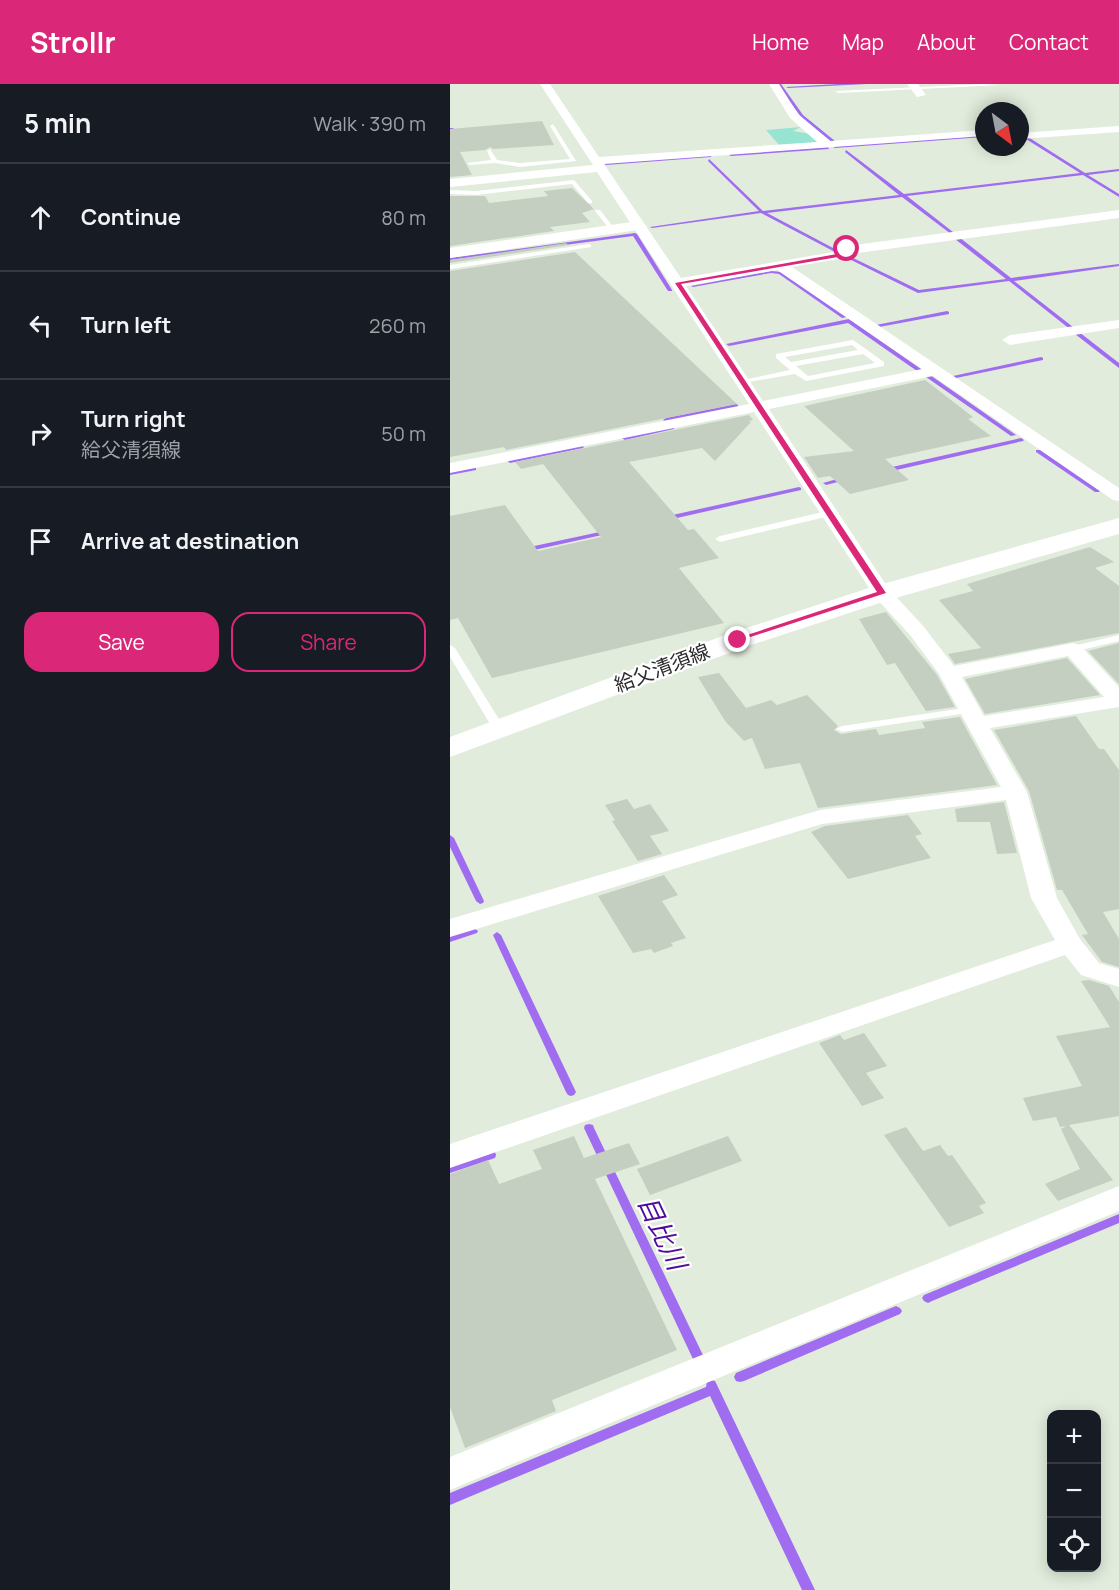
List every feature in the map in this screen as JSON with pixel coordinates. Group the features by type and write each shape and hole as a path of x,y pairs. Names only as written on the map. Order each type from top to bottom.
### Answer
{"main road":[{"name":"給父清須線","path":"450,748 738,640 882,593 1119,526"}],"street":[{"path":"545,84 882,593 949,673 1015,792 1044,898 1070,944 1090,969 1119,978"},
{"path":"774,84 794,116 828,145"},
{"path":"1029,130 1119,123"},
{"path":"1029,135 1119,129"},
{"path":"450,183 598,162 975,134"},
{"path":"718,153 722,159 975,140"},
{"path":"678,283 838,255 847,249 1119,214"},
{"path":"450,253 639,226"},
{"path":"781,266 1119,496"},
{"path":"1010,340 1119,324"},
{"path":"450,468 937,371"},
{"path":"949,673 1073,649 1118,703"},
{"path":"974,716 1118,703"},
{"path":"450,928 820,817 1015,792"},
{"path":"450,1156 1070,944"},
{"path":"450,1474 1119,1198"}],"lane":[{"path":"838,91 998,85"},
{"path":"553,126 573,158 598,162"},
{"path":"490,151 495,161"},
{"path":"470,163 495,161 520,165 574,160 573,158"},
{"path":"450,192 476,193 574,182 590,202"},
{"path":"598,211 613,230"},
{"path":"450,267 590,246"},
{"path":"853,342 881,364 806,379 793,368 779,356 853,342"},
{"path":"743,381 865,351"},
{"path":"720,538 831,513"},
{"path":"1073,649 1119,638"},
{"path":"450,648 499,729"},
{"path":"842,729 974,716"}],"shaded area":[{"path":"801,127 793,131 811,134 821,142 780,146 766,130"}],"building":[{"path":"542,121 554,145 493,149 490,147 485,150 460,152 472,175 450,177 450,129"},
{"path":"572,188 594,209 582,213 590,222 550,227 554,231 450,246 450,196 485,196 489,203 548,196 544,191"},
{"path":"566,243 568,245 450,263 450,260"},
{"path":"575,252 737,404 506,450 504,447 450,457 450,271"},
{"path":"925,380 973,417 968,419 991,436 885,459 909,480 850,494 830,476 818,478 804,457 854,451 804,406"},
{"path":"749,415 753,420 749,421 751,422 715,461 702,448 629,462 688,530 694,529 719,558 679,568 724,623 492,678 458,618 450,620 450,516 505,505 538,551 601,537 543,464 521,469 515,462"},
{"path":"1090,547 1114,562 1095,568 1119,586 1119,633 955,664 948,654 981,648 939,600 973,591 967,584"},
{"path":"886,612 937,675 955,707 926,711 895,663 887,665 859,619"},
{"path":"1119,643 1119,684 1088,651"},
{"path":"1067,658 1100,695 985,714 965,679"},
{"path":"719,673 746,708 771,700 777,705 807,695 838,726 834,730 841,734 876,729 879,735 925,728 922,722 960,717 997,785 818,808 800,763 765,769 752,738 744,741 725,721 698,677"},
{"path":"1076,716 1099,749 1104,749 1119,770 1119,909 1103,912 1119,939 1119,967 1102,962 1082,935 1088,934 1062,890 1057,890 1029,791 994,730"},
{"path":"627,799 634,809 650,804 669,831 650,836 662,854 638,861 612,821 615,820 605,805"},
{"path":"1004,802 1017,853 997,854 990,822 957,822 955,809"},
{"path":"908,815 922,834 915,836 931,858 848,879 811,832 825,826"},
{"path":"664,875 678,895 662,901 686,938 671,943 673,946 654,953 651,949 633,953 598,896"},
{"path":"1089,980 1109,986 1119,1002 1119,1116 1069,1125 1113,1180 1058,1201 1045,1184 1080,1169 1061,1129 1066,1126 1060,1127 1056,1117 1033,1121 1023,1098 1082,1086 1056,1036 1110,1027 1081,981"},
{"path":"864,1033 887,1066 866,1073 884,1098 862,1106 819,1043 840,1035 844,1040"},
{"path":"906,1127 923,1151 940,1145 948,1156 952,1155 986,1203 979,1206 984,1213 949,1227 884,1135"},
{"path":"574,1136 584,1158 629,1143 640,1164 595,1179 677,1350 552,1400 556,1411 465,1448 450,1407 450,1174 488,1160 499,1184 542,1169 533,1150"},
{"path":"728,1136 742,1161 650,1195 637,1169"}],"waterway":[{"path":"779,84 802,116 834,142"},
{"path":"788,87 865,84"},
{"path":"835,147 975,137"},
{"path":"1029,139 1084,174"},
{"path":"731,155 828,148"},
{"path":"846,151 903,195"},
{"path":"606,164 711,156"},
{"path":"709,160 762,212"},
{"path":"1084,174 1119,170"},
{"path":"903,195 1084,174"},
{"path":"1084,174 1119,196"},
{"path":"762,212 903,195"},
{"path":"903,195 951,233"},
{"path":"652,227 762,212"},
{"path":"762,212 833,250"},
{"path":"450,259 634,234"},
{"path":"634,234 670,290"},
{"path":"957,238 1010,280"},
{"path":"847,257 918,292 1010,280"},
{"path":"1010,280 1119,265"},
{"path":"693,286 771,272 780,273 844,317"},
{"path":"1010,280 1071,328"},
{"path":"879,325 947,313"},
{"path":"729,344 849,321 919,370"},
{"path":"1077,333 1119,366"},
{"path":"956,376 1041,359"},
{"path":"928,376 1013,435"},
{"path":"666,420 736,406"},
{"path":"625,438 672,428"},
{"path":"892,469 1021,440"},
{"path":"510,461 581,447"},
{"path":"1038,451 1097,491"},
{"path":"450,473 474,469"},
{"path":"826,483 844,479"},
{"path":"668,518 799,489"},
{"path":"525,550 609,532"},
{"name":"目比川","path":"450,838 480,901"},
{"path":"450,939 474,931"},
{"name":"目比川","path":"497,935 571,1092"},
{"name":"目比川","path":"589,1128 697,1355"},
{"path":"450,1169 491,1155"},
{"path":"928,1298 1119,1218"},
{"path":"740,1377 896,1311"},
{"name":"目比川","path":"711,1385 713,1389"},
{"path":"450,1499 713,1389"},
{"name":"目比川","path":"713,1389 809,1590"}],"route":[{"path":"738,640 882,593 812,483 678,283 838,255 847,249"}]}
